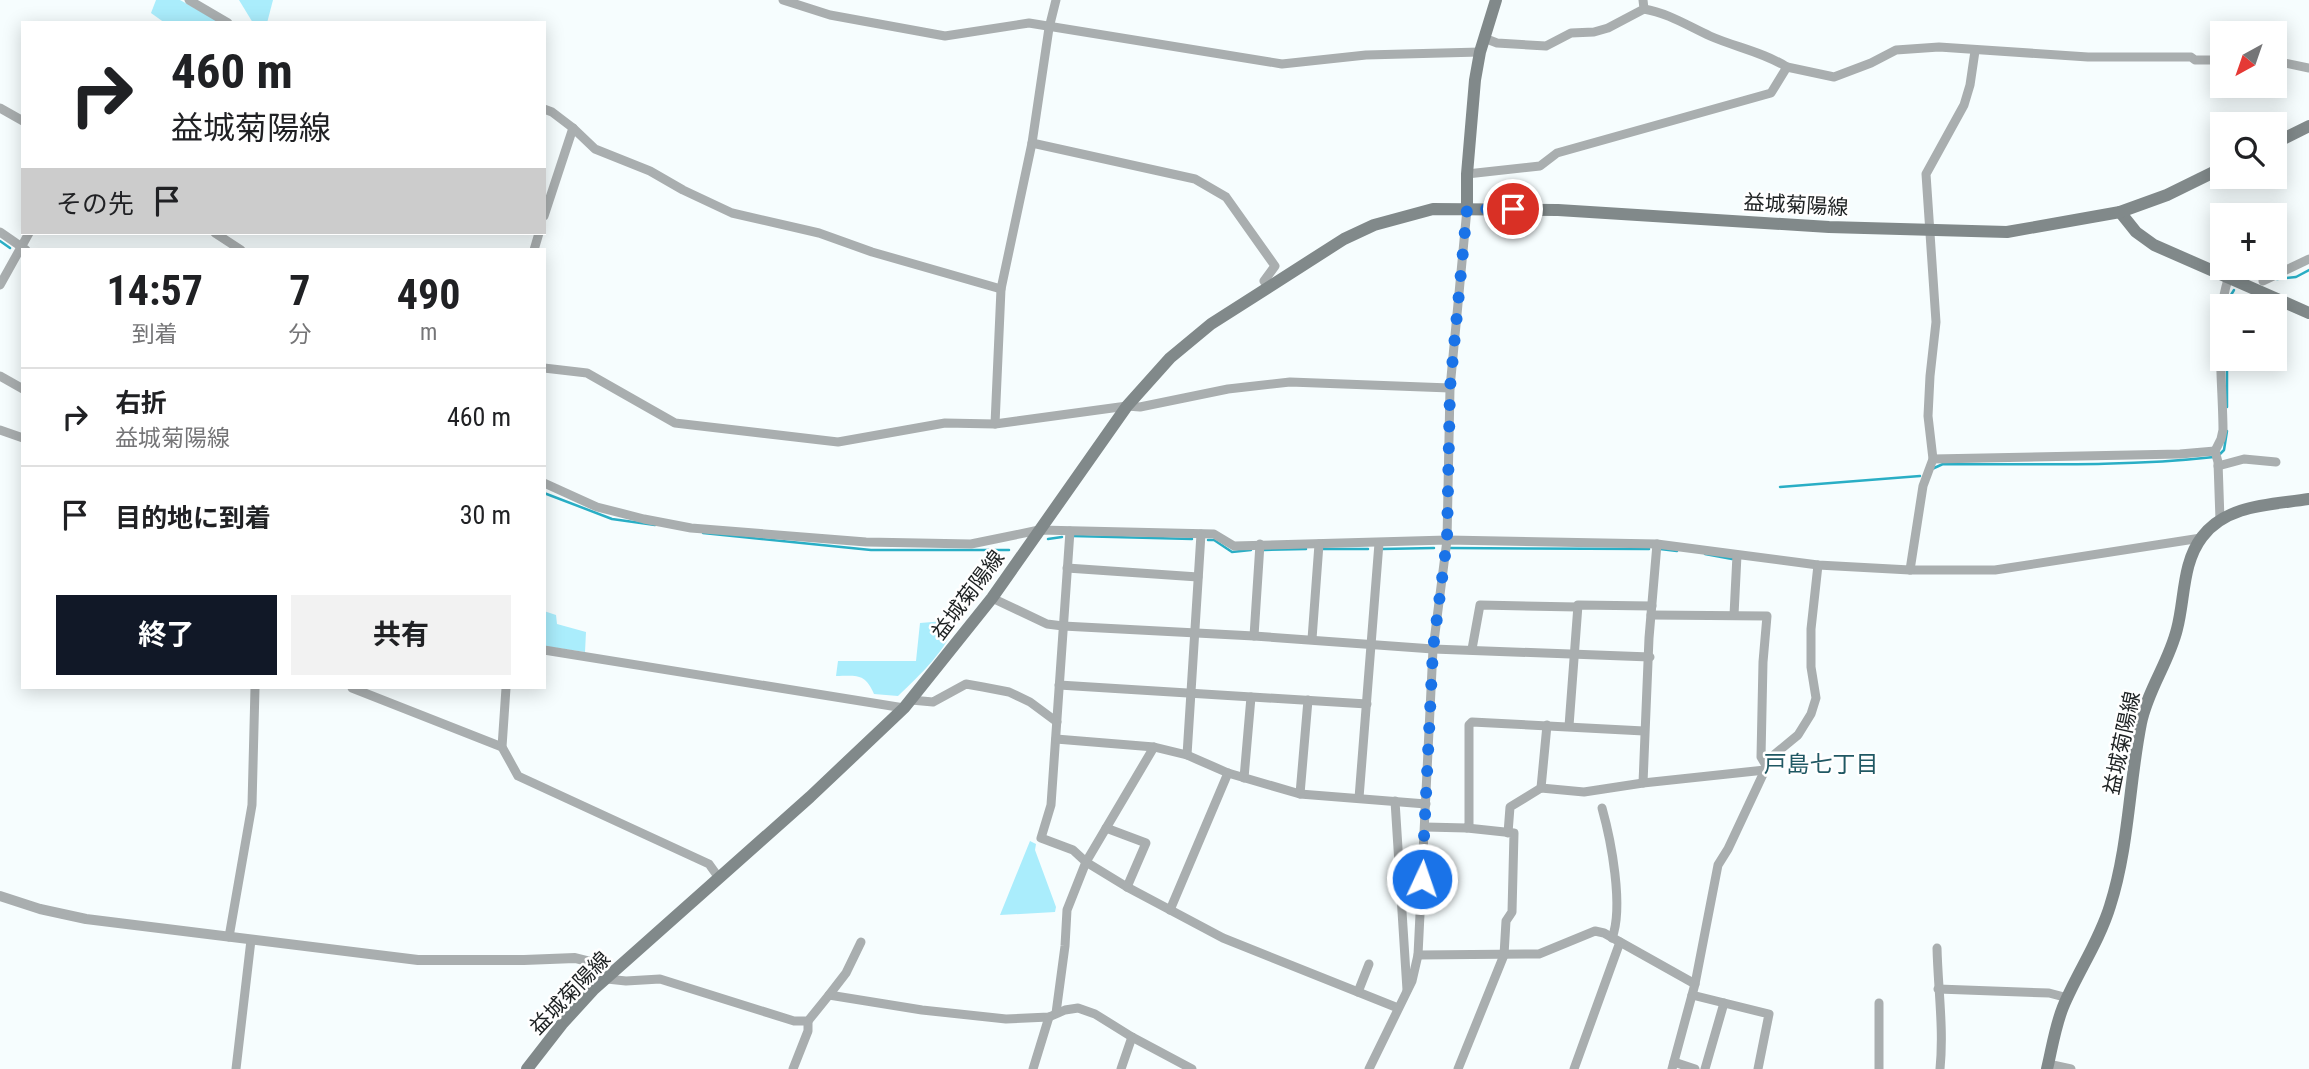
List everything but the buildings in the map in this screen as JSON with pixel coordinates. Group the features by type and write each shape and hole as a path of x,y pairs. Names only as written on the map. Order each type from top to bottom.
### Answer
{"main road":[{"path":"1467,209 1467,173 1475,80 1480,52 1496,0"},
{"path":"2287,137 2309,126"},
{"name":"益城菊陽線","path":"527,1069 562,1024 609,978 810,797 907,704 992,598 1127,406 1170,358 1192,339 1268,287 1344,239 1374,225 1433,209 1558,210 1733,222 2007,232 2120,212 2167,195 2210,174"},
{"path":"2120,212 2136,232 2154,245 2210,269"},
{"path":"2236,280 2309,313"},
{"name":"益城菊陽線","path":"2048,1067 2068,998 2110,908 2122,866 2130,784 2141,722 2148,697 2171,651 2191,556 2201,538 2220,520 2243,509 2309,499"}],"street":[{"path":"189,0 225,21"},
{"path":"783,0 830,15 945,36 1029,23 1282,64 1366,55 1480,52"},
{"path":"995,424 1001,289 1032,144 1049,28 1056,0"},
{"path":"1484,38 1497,43 1546,46 1571,33 1608,28 1644,4 1712,37 1776,60 1787,67 1834,76 1871,63 1896,50 1939,47 2088,57 2191,57 2195,60 2210,60"},
{"path":"1910,570 1923,486 1933,459 1928,416 1936,322 1932,230 1926,173 1964,105 1975,51"},
{"path":"2287,63 2309,68"},
{"path":"1467,173 1540,166 1557,153 1771,93 1787,67"},
{"path":"0,108 21,120"},
{"path":"546,110 573,128 595,149 650,171 732,213 819,233 872,252 1001,289"},
{"path":"546,210 573,128"},
{"path":"1032,144 1195,179 1226,197 1275,266 1264,281 1268,287"},
{"path":"1369,1069 1412,981 1418,955 1433,649 1447,540 1450,388 1467,209"},
{"path":"0,232 23,248"},
{"path":"218,235 238,248"},
{"path":"0,285 21,251"},
{"path":"2263,281 2309,259"},
{"path":"2220,520 2215,451 2223,430 2221,324 2223,293 2228,280"},
{"path":"546,368 587,373 675,423 838,442 945,423 995,424 1127,406 1140,407 1228,389 1290,382 1450,388"},
{"path":"0,376 21,388"},
{"path":"0,430 21,437"},
{"path":"1933,459 2215,451"},
{"path":"2218,466 2244,459 2276,462"},
{"path":"546,484 597,507 644,519 691,527 866,542 971,544 1040,530 1214,534 1234,546 1447,540 1657,544 1818,565 1910,570 1995,570 2201,538"},
{"path":"1070,531 1051,805 1041,838 1073,850 1086,862 1128,887 1223,938 1398,1009"},
{"path":"1187,755 1201,534"},
{"path":"1359,798 1379,543"},
{"path":"1254,636 1260,544"},
{"path":"1312,639 1319,544"},
{"path":"1643,783 1657,544"},
{"path":"1734,615 1737,555"},
{"path":"1695,1069 1673,1066 1695,984 1718,865 1766,769 1775,754 1798,734 1811,715 1816,698 1811,667 1811,629 1818,565"},
{"path":"1067,568 1198,577"},
{"path":"992,598 1047,624 1063,626 1312,639 1433,649 1650,657"},
{"path":"1569,726 1579,603 1767,616 1761,757 1766,769"},
{"path":"1472,649 1480,605 1577,607"},
{"path":"546,650 907,704 933,702 966,684 1009,692 1030,702 1057,722"},
{"path":"1059,685 1367,704"},
{"path":"229,937 252,805 255,689"},
{"path":"355,689 502,747"},
{"path":"506,689 502,747 518,776 709,864 719,878"},
{"path":"1244,778 1251,697"},
{"path":"1300,794 1308,700"},
{"path":"1467,828 1469,725 1472,722 1644,731"},
{"path":"1541,789 1547,725"},
{"path":"1056,739 1154,747 1187,755 1228,774 1300,794 1426,804"},
{"path":"1033,1069 1053,1015 1067,910 1086,862 1154,747"},
{"path":"1508,833 1510,807 1541,789 1584,792 1766,769"},
{"path":"1170,910 1228,774"},
{"path":"1395,801 1407,992"},
{"path":"1574,1069 1616,940 1618,910 1608,829 1602,808"},
{"path":"1425,827 1514,833 1512,912 1506,921 1504,955 1458,1069"},
{"path":"1106,828 1146,843 1128,887"},
{"path":"0,896 40,909 86,919 418,960 575,958 587,961 609,978 626,981 660,979 731,999 794,1021 808,1021"},
{"path":"1418,955 1539,954 1595,931 1695,984"},
{"path":"236,1069 251,940"},
{"path":"793,1069 808,1031 808,1021 846,973 861,942"},
{"path":"1937,948 1943,1039 1940,1069"},
{"path":"1358,992 1370,964"},
{"path":"1938,989 2049,993 2068,998"},
{"path":"830,995 994,1018 1053,1015 1078,1008 1095,1014 1192,1069"},
{"path":"1692,995 1769,1014 1758,1069"},
{"path":"1705,1069 1724,1003"},
{"path":"1879,1003 1879,1069"},
{"path":"1121,1069 1132,1037"},
{"path":"2048,1067 2071,1069"}],"shaded area":[{"path":"156,0 180,0 217,21 162,21 151,13"},
{"path":"239,0 273,0 268,21 252,21"},
{"path":"546,612 556,615 557,624 586,632 585,652 546,646"},
{"path":"957,620 940,652 898,696 874,694 867,682 860,677 836,676 838,661 916,661 920,623"},
{"path":"1030,841 1036,844 1035,850 1056,907 1055,912 1000,915"}],"waterway":[{"path":"0,241 10,248"},
{"path":"2287,278 2296,277 2309,270"},
{"path":"2232,294 2234,290"},
{"path":"2227,371 2227,407"},
{"path":"2220,454 2224,450 2227,431"},
{"path":"1932,469 1943,464 2113,464 2214,457"},
{"path":"1780,487 1920,476"},
{"path":"546,494 612,519 655,525"},
{"path":"703,533 871,550 1009,550"},
{"path":"1073,536 1192,539"},
{"path":"1048,539 1062,537"},
{"path":"1208,540 1214,540 1232,552 1251,550"},
{"path":"1382,549 1434,548"},
{"path":"1448,548 1649,549"},
{"path":"1264,550 1306,549"},
{"path":"1321,549 1368,549"},
{"path":"1660,549 1677,551"},
{"path":"1705,554 1732,559"}],"district":[{"name":"戸島七丁目","path":"1821,764"}],"route":[{"path":"1422,879 1433,649 1447,540 1450,388 1467,209 1513,209"}]}
